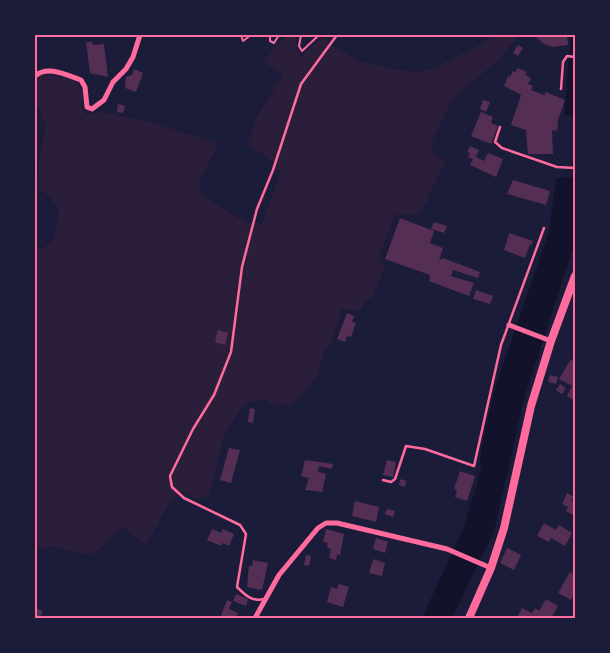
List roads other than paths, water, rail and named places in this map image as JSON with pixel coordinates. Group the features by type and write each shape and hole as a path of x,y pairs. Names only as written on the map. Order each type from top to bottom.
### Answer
{"main road":[{"path":"469,618 491,568 504,528 531,406 549,340 574,280"}],"street":[{"path":"35,76 41,71 56,72 81,80 85,87 87,106 92,109 104,100 113,82 133,57 140,35"},
{"path":"511,326 549,340"},
{"path":"255,618 279,575 318,528 326,523 337,523 447,549 491,568"}],"lane":[{"path":"265,599 257,601 246,596 237,587 246,534 240,526 184,498 172,487 170,476 192,429 214,395 231,352 242,268 257,209 273,170 301,84 336,35"},
{"path":"561,88 564,62 567,56 575,57"},
{"path":"500,127 495,142 502,148 557,167 575,168"},
{"path":"383,480 391,482 395,480 406,446 425,449 474,466 495,368 544,228"}]}
